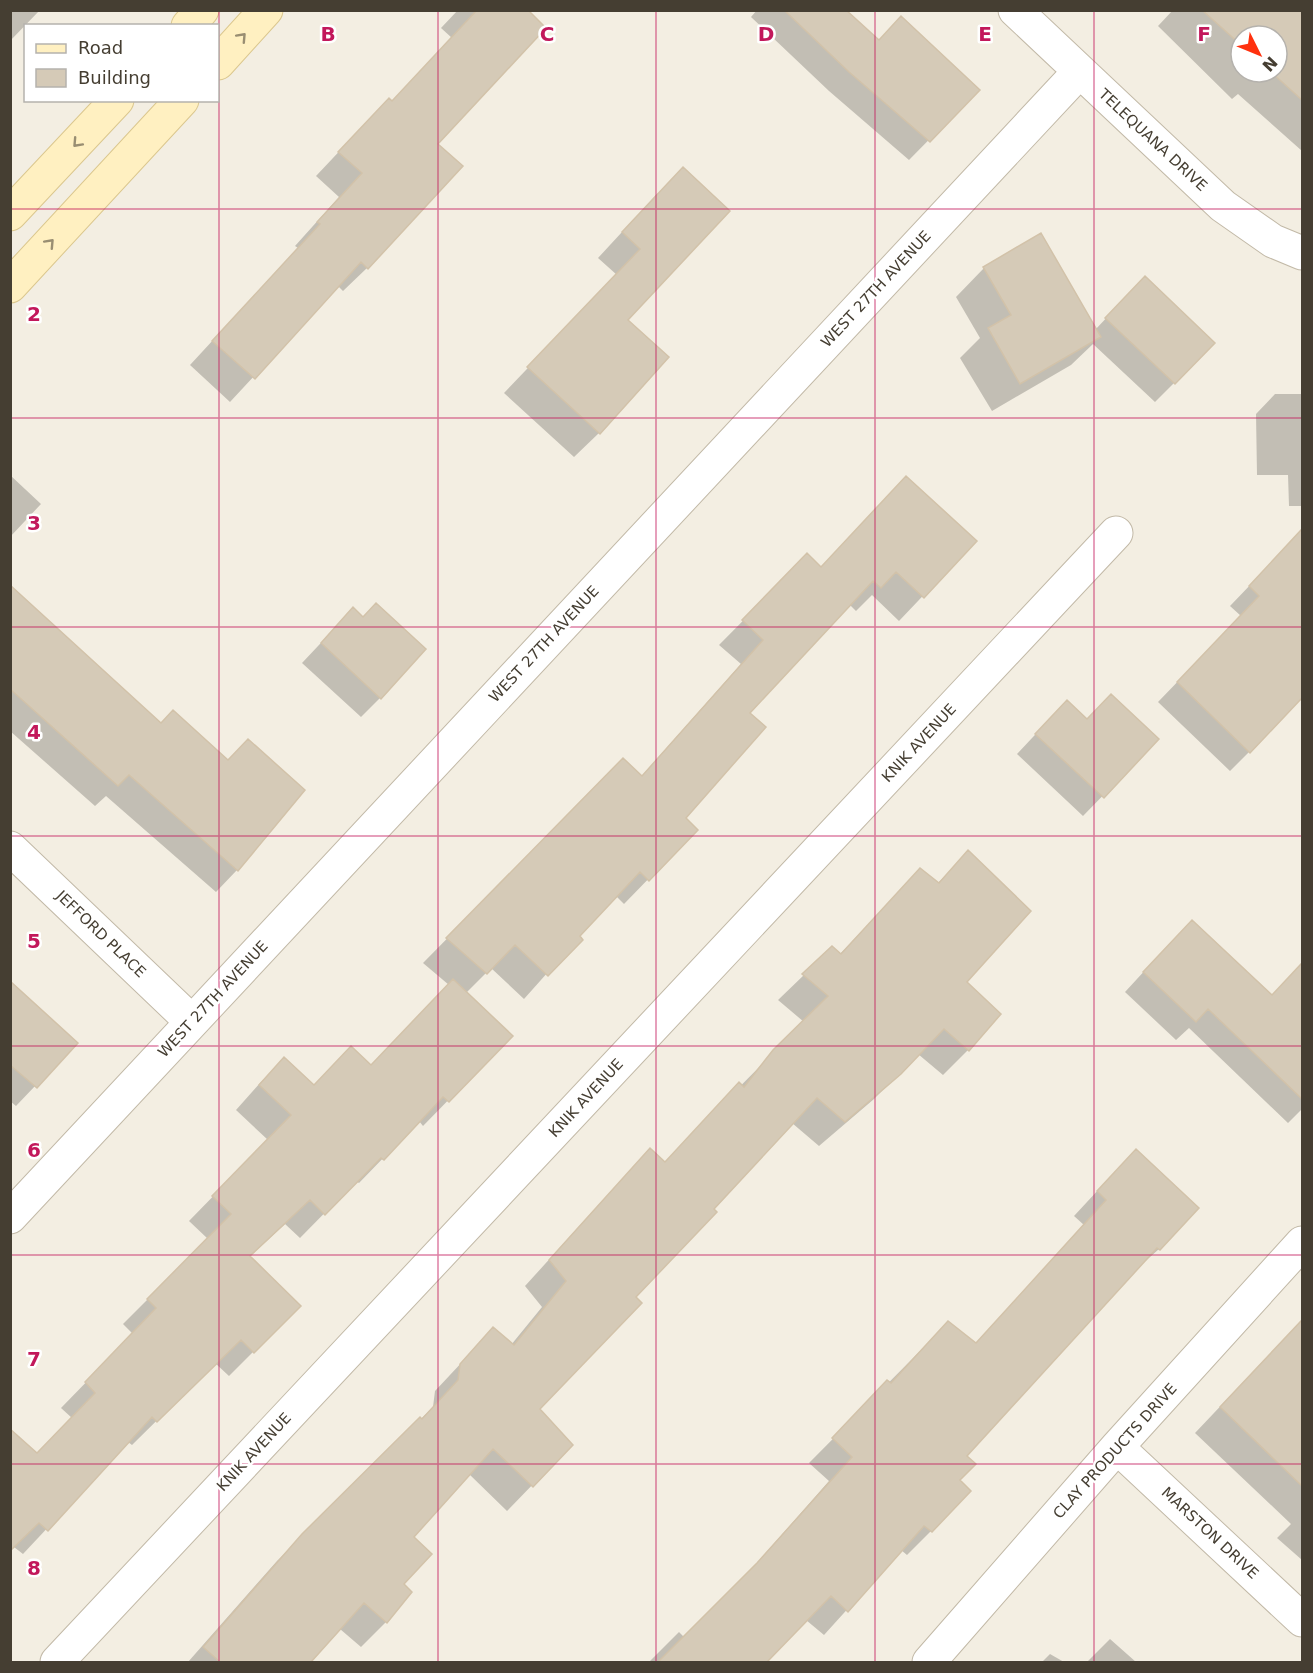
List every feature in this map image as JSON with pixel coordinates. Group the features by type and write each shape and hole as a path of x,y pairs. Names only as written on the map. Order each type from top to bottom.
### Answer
{"street":[{"path":"190,24 202,10"},
{"path":"219,62 266,10"},
{"name":"TELEQUANA DRIVE","path":"1015,10 1223,206 1274,241 1302,253"},
{"name":"WEST 27TH AVENUE","path":"10,1217 1079,72"},
{"path":"10,214 115,102"},
{"path":"10,286 180,102"},
{"path":"49,173 84,206"},
{"name":"KNIK AVENUE","path":"57,1662 1116,533"},
{"name":"JEFFORD PLACE","path":"10,848 191,1021"},
{"name":"CLAY PRODUCTS DRIVE","path":"929,1662 1117,1447 1302,1243"},
{"name":"MARSTON DRIVE","path":"1117,1447 1302,1620"}],"building":[{"path":"477,10 528,10 546,28 438,144 463,166 368,269 361,262 255,379 212,341 320,224 317,222 362,173 338,152 389,98 392,101"},
{"path":"784,10 846,10 879,40 901,16 980,90 930,142 849,72"},
{"path":"1202,10 1302,10 1302,100 1284,84 1289,84 1289,24 1229,24 1229,34"},
{"path":"683,167 730,211 628,320 669,357 600,434 527,367 640,249 622,232"},
{"path":"1041,233 1101,337 1020,384 988,328 1011,315 983,267"},
{"path":"1145,276 1215,343 1175,384 1105,318"},
{"path":"906,476 977,541 924,598 896,572 881,588 873,581 750,713 766,727 686,818 698,830 649,881 640,872 580,936 583,940 548,976 515,945 487,974 446,938 623,758 642,776 763,640 742,620 807,553 821,567"},
{"path":"1302,529 1302,698 1250,753 1177,682 1259,596 1249,586"},
{"path":"10,585 161,723 173,710 228,760 248,739 305,790 238,871 129,775 118,786 10,689"},
{"path":"376,603 426,649 381,699 321,643 353,607 363,617"},
{"path":"1111,694 1159,739 1104,798 1035,734 1067,700 1087,719"},
{"path":"968,850 1031,911 967,982 1001,1014 969,1051 944,1029 901,1074 845,1122 817,1098 714,1209 717,1212 636,1297 642,1303 540,1409 573,1445 533,1487 493,1449 414,1537 432,1554 404,1584 412,1592 387,1623 364,1603 311,1662 220,1662 203,1647 302,1534 420,1417 422,1419 458,1380 460,1364 493,1327 514,1345 566,1281 549,1260 650,1148 665,1162 739,1082 744,1087 773,1050 828,996 802,974 832,946 841,954 920,868 939,883"},
{"path":"1192,920 1272,995 1302,963 1302,1099 1208,1009 1196,1022 1143,972"},
{"path":"453,979 513,1036 449,1102 443,1097 384,1160 381,1158 325,1215 310,1200 250,1256 301,1306 254,1353 241,1340 157,1422 152,1417 48,1531 39,1523 10,1551 10,1429 37,1453 95,1393 85,1382 156,1308 147,1299 231,1214 212,1196 291,1115 259,1085 284,1057 314,1085 351,1046 371,1065"},
{"path":"10,981 78,1043 37,1088 10,1065"},
{"path":"1136,1149 1199,1208 1160,1250 1157,1248 967,1456 976,1464 960,1480 971,1491 932,1532 924,1526 848,1612 831,1596 767,1662 658,1662 757,1563 852,1457 832,1438 887,1380 891,1383 948,1321 976,1343 1106,1200 1097,1191"},
{"path":"1302,1320 1302,1486 1220,1407"}]}
